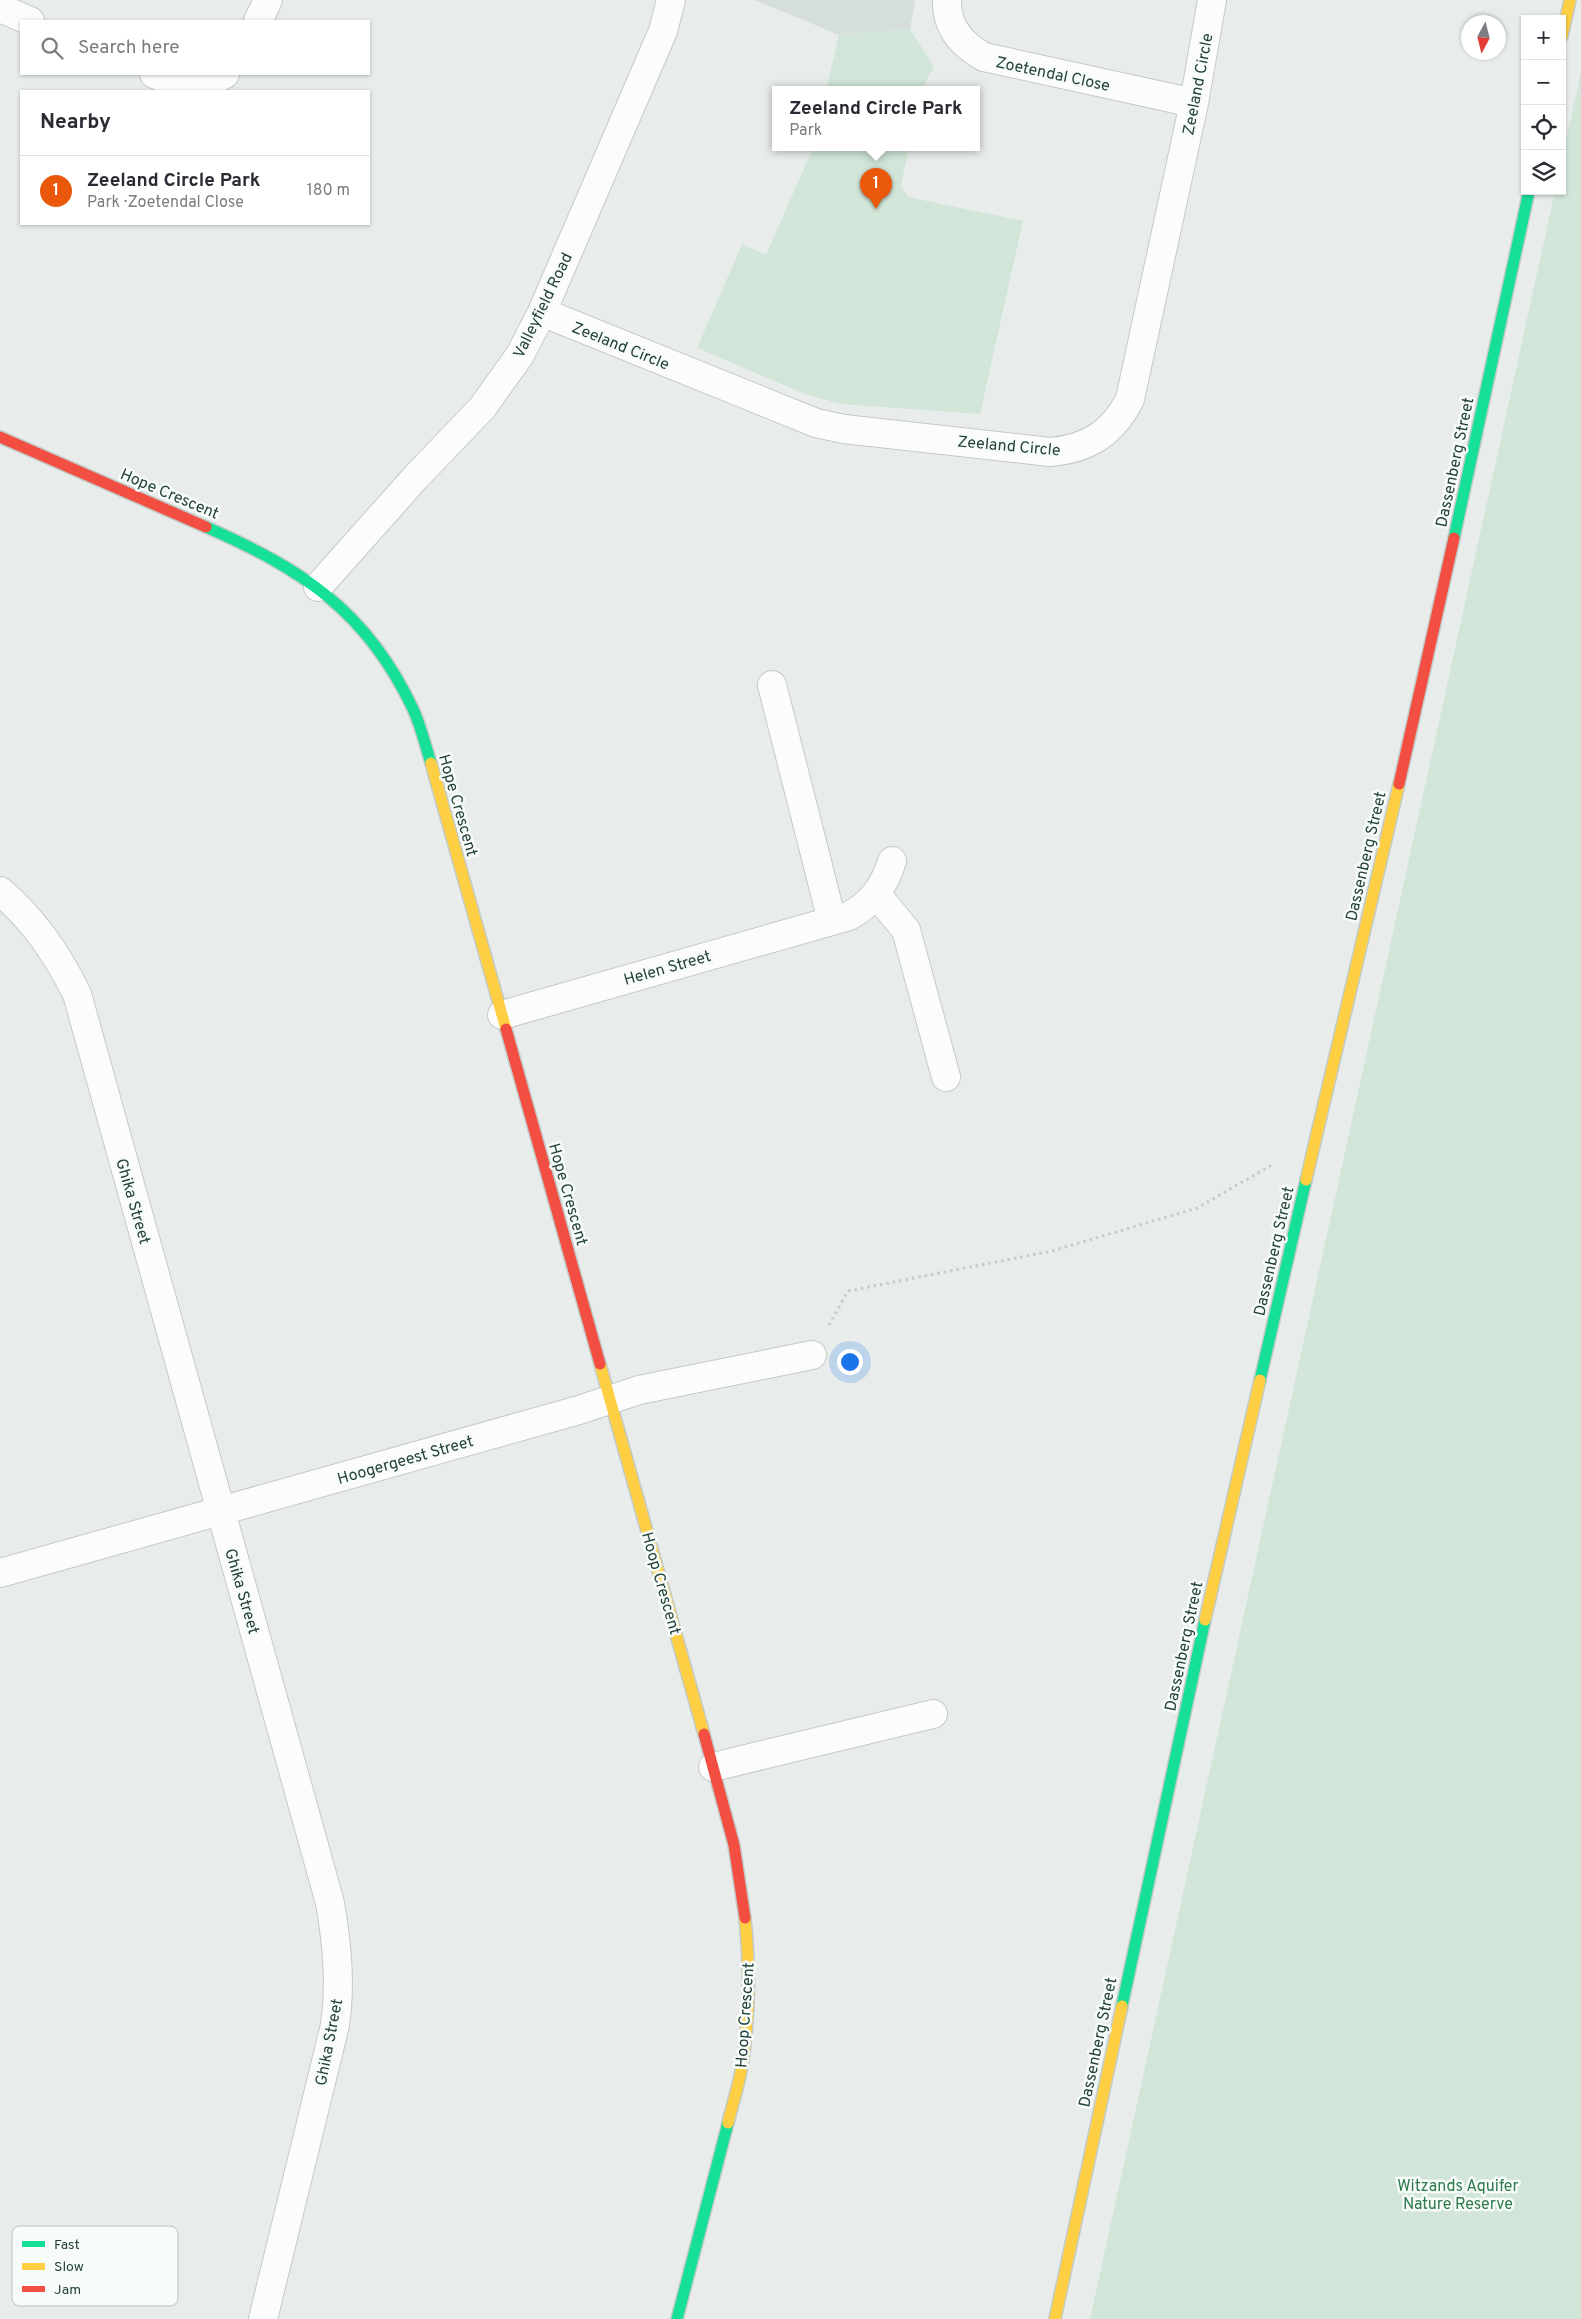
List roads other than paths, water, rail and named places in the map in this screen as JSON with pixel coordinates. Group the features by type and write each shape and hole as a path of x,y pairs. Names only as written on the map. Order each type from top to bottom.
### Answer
{"main road":[{"path":"1566,18 1570,0"},
{"name":"Dassenberg Street","path":"1054,2319 1222,1542 1432,641 1528,195"},
{"name":"Hope Crescent","path":"0,437 271,555 332,598 372,639 396,673 414,711 431,764 610,1400"},
{"name":"Hoop Crescent","path":"610,1400 734,1845 742,1892 747,1940 748,1988 741,2072 677,2319"}],"street":[{"path":"258,20 268,0"},
{"name":"Valleyfield Road","path":"318,587 415,478 482,408 520,354 542,312 663,31 670,0"},
{"name":"Zoetendal Close","path":"947,0 949,20 956,34 968,48 984,57 1194,103"},
{"name":"Zeeland Circle","path":"542,312 816,423 844,428 1050,452 1084,446 1100,438 1112,427 1123,414 1130,399 1194,103 1212,0"},
{"path":"0,8 28,20"},
{"path":"156,75 176,83 192,84 209,82 223,75"},
{"path":"772,685 832,921"},
{"name":"Helen Street","path":"502,1015 849,916 864,908 877,895 887,880 892,861"},
{"name":"Ghika Street","path":"0,891 32,921 49,944 76,994 323,1871 336,1935 338,2001 335,2025 263,2319"},
{"path":"877,895 906,930 946,1077"},
{"name":"Hoogergeest Street","path":"0,1573 610,1400 639,1390 812,1355"},
{"path":"713,1767 933,1714"}],"place":[{"name":"Zeeland Circle Park","path":"876,209"}],"park label":[{"name":"Witzands Aquifer Nature Reserve","path":"1458,2194"}]}
